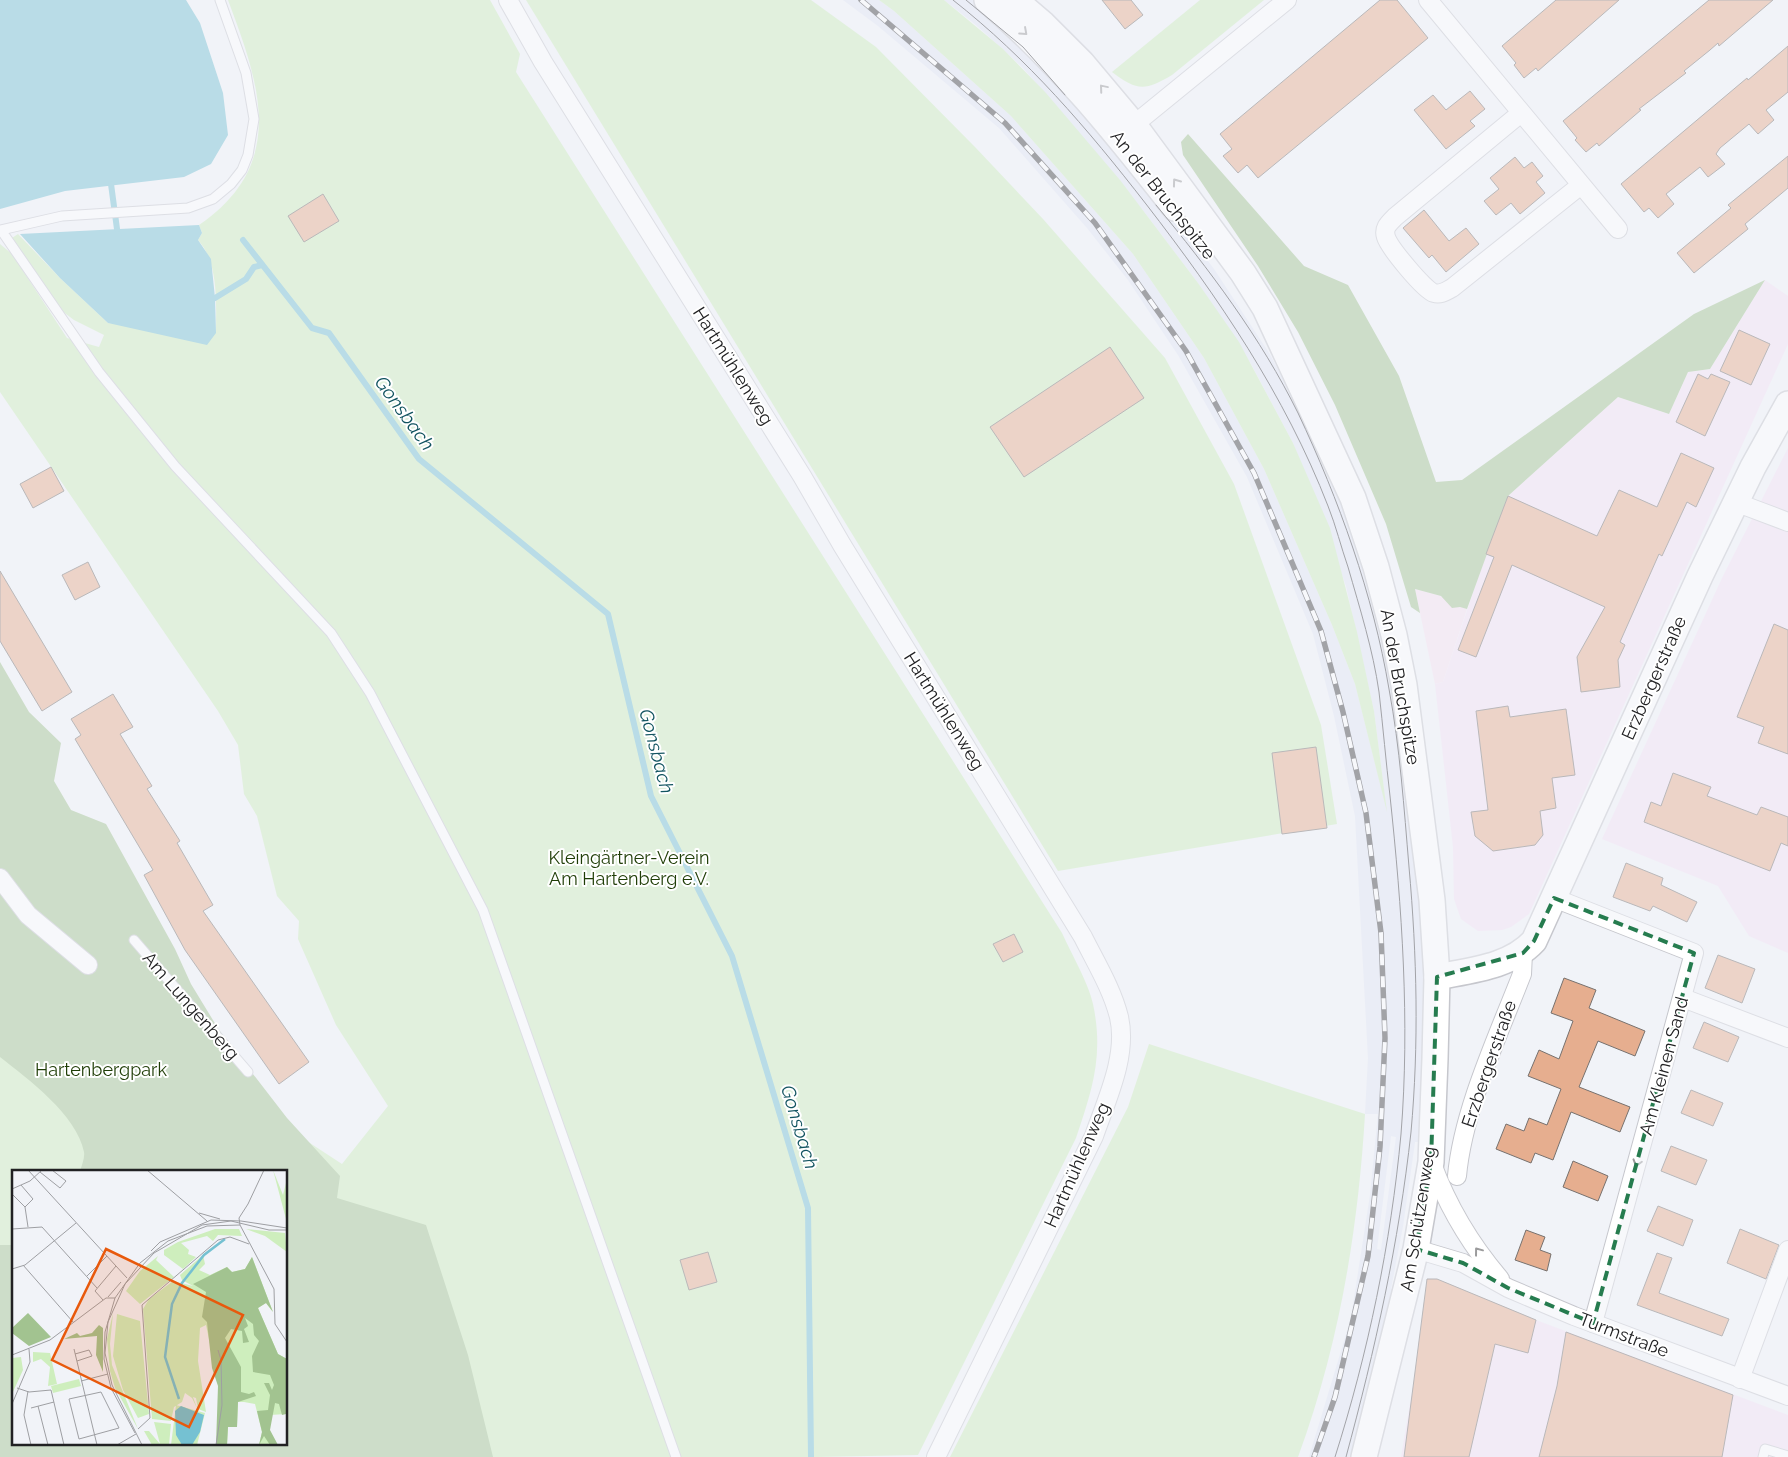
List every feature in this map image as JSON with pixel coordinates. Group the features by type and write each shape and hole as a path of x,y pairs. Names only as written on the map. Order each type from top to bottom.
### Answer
{"main road":[{"name":"An der Bruchspitze","path":"987,0 1035,42 1127,131"},
{"name":"An der Bruchspitze","path":"1015,0 1043,24 1082,64 1220,267 1314,410 1353,498 1376,567 1394,635 1404,685 1428,872 1437,977"},
{"name":"Erzbergerstraße","path":"1437,977 1511,960 1522,953 1534,941 1736,502 1788,404"},
{"name":"Am Schützenweg","path":"1364,1457 1416,1249 1430,1162 1437,977"}],"street":[{"name":"Hartmühlenweg","path":"508,0 543,62 802,476 842,545 1083,937 1104,979 1119,1018 1120,1047 1112,1085 1094,1136 936,1457"},
{"path":"1127,131 1287,0"},
{"path":"1428,0 1618,229"},
{"path":"1521,112 1395,217 1386,226 1385,235 1389,244 1425,286 1433,293 1442,293 1452,288 1581,185"},
{"path":"1736,502 1788,522"},
{"path":"0,878 28,915 88,965"},
{"name":"Am Kleinen Sand","path":"1554,898 1694,953 1593,1323"},
{"name":"Erzbergerstraße","path":"1457,1176 1460,1150 1474,1101 1522,974 1522,953"},
{"path":"1683,998 1788,1038"},
{"name":"Turmstraße","path":"1430,1162 1446,1200 1472,1244 1508,1288"},
{"name":"Turmstraße","path":"1416,1249 1463,1263 1508,1288 1593,1323 1788,1396"},
{"path":"1740,1379 1788,1250"}],"lane":[{"path":"220,0 246,72 254,119 248,155 242,170 231,184 213,200 188,208 62,216 1,230 99,372 175,466 331,633 370,693 482,910 676,1457"},
{"name":"Am Lungenberg","path":"134,940 248,1072"},
{"path":"1763,1457 1765,1449 1788,1456"}],"highlighted area":[{"path":"1554,898 1694,953 1593,1323 1508,1288 1463,1263 1416,1249 1431,1162 1437,977 1523,953 1534,941"}],"shaded area":[{"path":"843,0 879,0 894,11 1011,116 1133,254 1204,358 1264,469 1332,625 1355,684 1386,806 1374,711 1346,586 1293,443 1251,364 1198,283 1145,213 1066,117 1022,67 976,25 944,0 979,0 1146,179 1214,269 1269,353 1312,431 1359,549 1381,625 1396,706 1419,899 1424,969 1425,1046 1420,1142 1415,1142 1403,1226 1391,1289 1396,1290 1362,1423 1351,1457 1309,1457 1351,1318 1370,1195 1378,1114 1365,1114 1368,1058 1355,816 1334,716 1313,634 1247,477 1178,355 1128,280 1087,228 999,128 878,26","holes":["1391,1136 1396,1137 1381,1250 1377,1249"]},
{"path":"1765,280 1788,296 1788,344 1529,914 1511,927 1502,930 1478,931 1461,919 1454,899 1453,847 1435,684 1443,682 1486,554 1508,496 1618,397 1669,414 1688,372 1710,369"},
{"path":"1788,448 1788,953 1749,936 1718,886 1602,839 1723,576"},
{"path":"1415,589 1441,596 1448,602 1467,609 1443,682 1435,684"},
{"path":"1431,1279 1437,1279 1536,1320 1788,1415 1788,1457 1401,1457"}],"green space":[{"name":"Kleingärtner-Verein Am Hartenberg e.V.","path":"228,0 490,0 520,54 516,72 1062,933 1088,987 1096,1023 1097,1057 1091,1088 1076,1138 918,1455 817,1457 0,1457 0,919 293,1132 342,1164 388,1106 336,1025 298,939 299,921 277,896 257,816 244,794 238,745 218,711 0,392 0,244 12,254 67,338 99,347 104,335 74,320 62,311 12,238 18,234 60,278 108,323 216,333 215,284 210,260 198,240 202,233 199,225 227,201 246,176 256,149 259,121 256,92 249,62"},
{"path":"526,0 811,0 876,47 975,147 1043,219 1165,358 1234,484 1321,725 1337,824 1058,871"},
{"path":"879,0 944,0 1003,49 1046,93 1120,180 1198,283 1239,342 1293,443 1330,528 1357,632 1374,711 1387,812 1355,684 1332,625 1264,469 1204,358 1133,254 1011,116 894,11"},
{"path":"1200,0 1264,0 1172,75 1155,84 1141,87 1135,86 1112,72"},
{"path":"1188,134 1304,266 1348,285 1399,376 1436,482 1462,480 1694,314 1765,280 1710,369 1688,372 1669,414 1618,397 1508,496 1467,609 1460,607 1452,608 1441,596 1415,589 1420,613 1411,607 1386,524 1335,405 1298,332 1258,266 1183,155 1181,142"},
{"name":"Hartenbergpark","path":"0,662 29,712 61,743 54,781 71,810 106,824 175,949 191,984 219,1030 287,1118 340,1176 337,1198 426,1225 468,1355 493,1457 0,1457 0,1245 12,1245 12,1444 288,1444 288,1170 80,1170 84,1152 80,1138 72,1125 50,1099 0,1057"},
{"path":"1149,1044 1365,1114 1352,1245 1344,1288 1325,1373 1298,1457 950,1457 1128,1107"}],"water":[{"path":"0,0 186,0 200,23 223,93 228,135 211,164 184,177 65,191 0,209"},
{"path":"199,225 202,233 198,240 211,259 215,298 216,333 207,345 108,323 60,278 20,234"}],"building":[{"path":"1102,0 1131,0 1143,15 1125,29"},
{"path":"1380,0 1397,0 1428,38 1258,178 1247,165 1238,173 1223,156 1232,149 1220,134"},
{"path":"1556,0 1619,0 1538,71 1536,68 1524,78 1514,65 1516,63 1502,46"},
{"path":"1709,0 1773,0 1719,46 1718,43 1684,71 1686,73 1639,109 1641,110 1599,146 1597,143 1586,152 1575,140 1577,138 1563,121"},
{"path":"1788,46 1788,92 1766,110 1774,120 1758,134 1749,124 1720,148 1716,154 1725,164 1708,177 1700,167 1666,194 1674,204 1658,218 1649,208 1644,212 1621,184"},
{"path":"1470,91 1485,109 1470,121 1475,126 1446,149 1414,110 1433,95 1446,110"},
{"path":"1788,156 1788,188 1745,224 1748,229 1694,273 1677,253 1731,208 1728,205"},
{"path":"1515,157 1524,168 1532,162 1543,176 1536,182 1545,193 1520,214 1511,203 1496,215 1484,201 1499,189 1490,178"},
{"path":"323,194 339,221 304,242 288,216"},
{"path":"1424,210 1449,241 1466,228 1479,244 1446,272 1432,255 1429,258 1403,228"},
{"path":"1739,330 1770,344 1751,385 1720,371"},
{"path":"1110,347 1144,398 1024,477 990,427"},
{"path":"1698,374 1708,379 1711,374 1730,382 1705,436 1676,422"},
{"path":"1681,453 1714,468 1696,507 1687,502 1662,556 1659,554 1620,642 1625,645 1618,660 1620,687 1581,692 1577,657 1605,607 1512,565 1476,657 1458,650 1494,557 1486,554 1508,496 1597,536 1619,490 1657,507"},
{"path":"51,467 64,491 33,508 20,484"},
{"path":"88,562 100,587 75,600 62,575"},
{"path":"0,571 72,692 42,711 0,641"},
{"path":"1774,624 1788,630 1788,754 1758,743 1764,727 1737,717"},
{"path":"113,694 133,727 120,734 152,786 147,789 180,841 177,843 213,905 203,911 309,1062 279,1084 185,950 144,875 153,870 75,739 81,735 71,719"},
{"path":"1508,706 1510,717 1566,709 1575,775 1552,778 1556,808 1540,811 1543,835 1535,845 1493,851 1475,836 1471,812 1488,810 1476,711"},
{"path":"1316,747 1327,828 1282,834 1272,753"},
{"path":"1673,773 1711,787 1707,796 1757,815 1761,807 1788,817 1788,846 1781,843 1770,871 1644,822 1651,802 1661,806"},
{"path":"1626,863 1663,878 1661,885 1697,902 1687,922 1653,906 1650,911 1613,897"},
{"path":"1014,934 1023,952 1003,962 993,944"},
{"path":"1718,955 1755,969 1742,1003 1705,988"},
{"path":"1564,978 1596,990 1589,1008 1645,1031 1635,1056 1598,1041 1579,1087 1630,1107 1620,1132 1571,1112 1553,1160 1535,1153 1531,1163 1496,1149 1506,1124 1524,1131 1529,1118 1547,1125 1561,1089 1528,1076 1539,1050 1559,1059 1573,1021 1551,1013"},
{"path":"1704,1022 1739,1037 1728,1062 1693,1048"},
{"path":"1691,1090 1723,1103 1713,1126 1681,1113"},
{"path":"1671,1146 1707,1160 1696,1185 1661,1171"},
{"path":"1573,1161 1608,1176 1598,1201 1563,1187"},
{"path":"1658,1206 1693,1220 1683,1246 1647,1231"},
{"path":"1740,1229 1779,1245 1766,1279 1727,1263"},
{"path":"1526,1230 1545,1237 1540,1250 1551,1254 1547,1271 1515,1260"},
{"path":"708,1252 717,1282 689,1290 680,1260"},
{"path":"1657,1253 1672,1258 1659,1293 1729,1319 1722,1336 1637,1305"},
{"path":"1427,1279 1437,1279 1536,1320 1528,1353 1495,1344 1469,1457 1404,1457"},
{"path":"1566,1332 1733,1395 1722,1457 1539,1457 1557,1386"}],"waterway":[{"path":"111,184 117,229"},
{"name":"Gonsbach","path":"243,240 312,328 329,333 419,459 608,614 651,796 732,956 808,1208 811,1457"},
{"path":"215,298 246,279 254,267 262,265"}],"tram line":[{"path":"953,0 1031,70 1102,148 1173,239 1224,311 1271,386 1311,465 1334,521 1366,630 1379,692 1398,880 1405,1007 1404,1092 1397,1175 1377,1297 1358,1378 1335,1457"},
{"path":"966,0 1023,47 1065,95"},
{"path":"1156,205 1214,279 1251,331 1298,413 1327,479 1353,548 1374,618 1393,711 1399,756 1414,934 1416,1000 1414,1099 1406,1173 1393,1255 1367,1377 1346,1457"}],"railway":[{"path":"861,0 1005,123 1095,223 1186,351 1254,473 1321,631 1343,712 1366,813 1381,933 1385,1038 1380,1147 1368,1256 1335,1397 1314,1457"}]}
